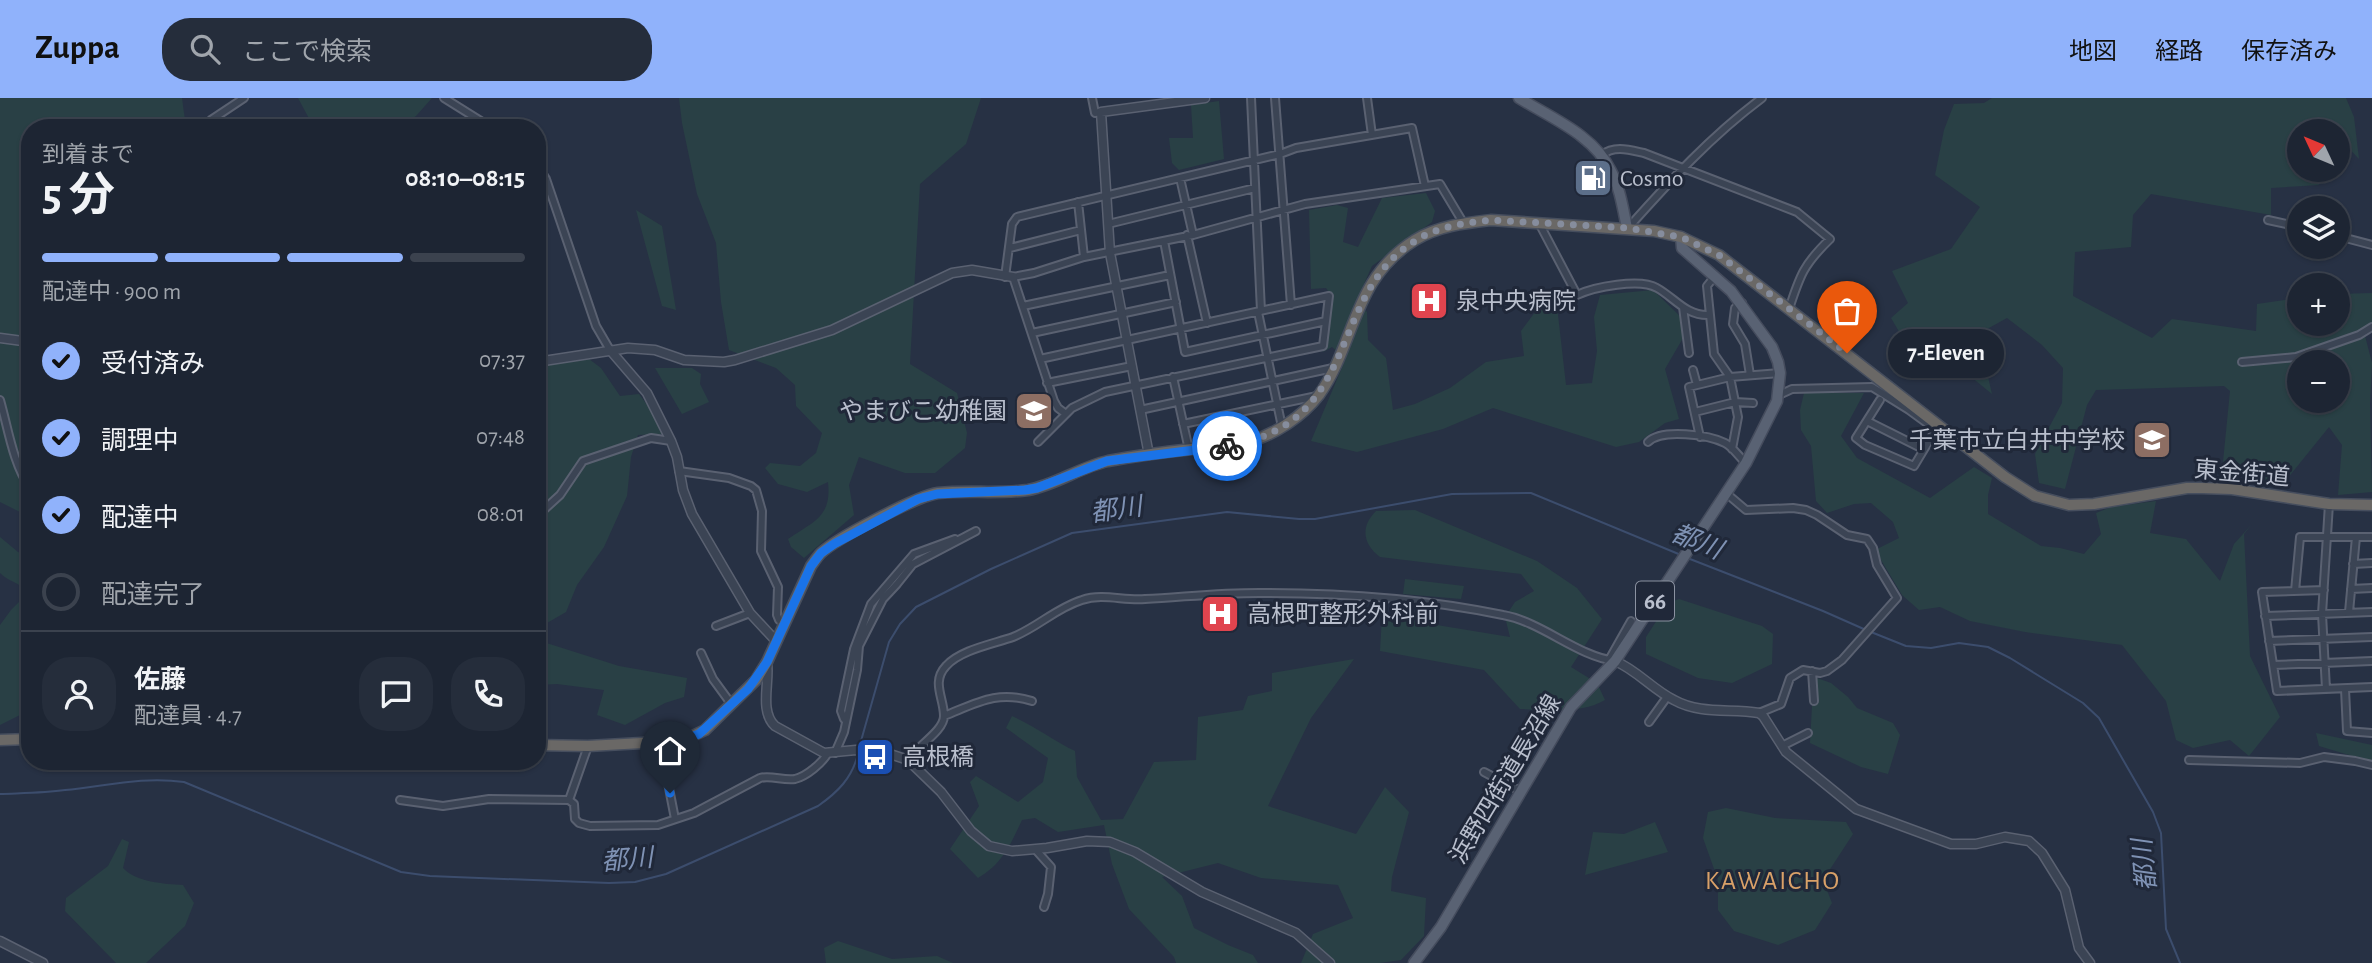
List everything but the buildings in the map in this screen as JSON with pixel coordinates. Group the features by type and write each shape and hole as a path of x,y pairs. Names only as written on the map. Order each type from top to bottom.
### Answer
{"highway":[{"name":"東金街道","path":"546,745 660,742 692,737 705,730 756,680 811,566 821,553 852,532 918,499 937,494 1037,488 1093,465 1242,444 1282,427 1308,408 1318,395 1333,368 1363,297 1388,262 1418,239 1444,228 1491,220 1627,228 1681,237 1719,255 1937,427 2035,496 2058,503 2094,504 2187,488 2210,488 2232,489 2329,505 2372,505"},
{"path":"0,740 21,740"}],"main road":[{"path":"1519,98 1584,138 1602,155 1615,180 1627,228"},
{"name":"浜野四街道長沼線","path":"1414,963 1441,927 1571,707 1612,661 1746,463 1779,395 1780,373 1772,347 1742,303 1682,248 1681,237"}],"street":[{"path":"212,119 244,98"},
{"path":"444,98 478,119"},
{"path":"1092,98 1095,113 1166,100 1205,98"},
{"path":"1251,98 1259,312 1282,427"},
{"path":"1275,98 1291,304"},
{"path":"1367,98 1372,135"},
{"path":"1627,228 1682,167 1730,121 1762,98"},
{"path":"1101,112 1110,253 1149,455"},
{"path":"1066,414 1058,408 1047,383 1023,306 1009,277 1012,224 1017,217 1296,148 1412,128 1425,186"},
{"path":"1602,155 1608,150 1625,149 1644,153 1797,212 1830,239 1810,258 1799,279 1789,309"},
{"path":"546,178 596,326 610,350 646,393 671,441 692,514 750,613 776,641"},
{"path":"1180,178 1207,323"},
{"path":"546,361 628,348 655,350 684,360 735,360 832,330 952,273 972,270 1009,277 1034,273 1084,257 1190,235 1326,200 1440,184 1464,224"},
{"path":"1108,223 1255,188"},
{"path":"1078,202 1084,257"},
{"path":"2269,219 2287,224"},
{"path":"1539,223 1577,295 1607,286 1647,284 1656,287 1697,315 1709,315"},
{"path":"1010,248 1081,230"},
{"path":"2350,239 2372,245"},
{"path":"1164,241 1185,352 1326,321"},
{"path":"1023,306 1170,275"},
{"path":"1715,276 1707,286 1709,315 1714,354 1730,377 1738,416 1732,449"},
{"path":"1038,442 1066,414 1095,395 1322,346 1329,296 1040,359"},
{"path":"1032,333 1175,302"},
{"path":"1742,303 1735,308 1733,324 1745,344 1750,375"},
{"path":"1684,307 1689,353"},
{"path":"2242,362 2296,357 2359,335 2372,327"},
{"path":"0,338 21,341"},
{"path":"1047,383 1132,366"},
{"path":"1140,410 1333,368"},
{"path":"1693,370 1697,386"},
{"path":"1700,437 1689,387 1730,377 1780,373"},
{"path":"1173,377 1189,450"},
{"path":"1779,395 1792,389 1872,387 1937,427 1914,466 1865,445 1856,438 1880,400"},
{"path":"1183,424 1318,395"},
{"path":"0,400 21,469"},
{"path":"1695,412 1735,402 1753,403"},
{"path":"1867,421 1923,449"},
{"path":"1648,442 1667,433 1719,441 1729,444 1746,463"},
{"path":"546,508 560,495 577,467 586,459 651,438 671,441"},
{"path":"679,471 729,478 756,490 762,511 761,551 778,587 777,615 779,620 785,623"},
{"path":"908,760 941,726 944,716 937,683 939,675 950,662 983,646 1032,629 1058,610 1083,599 1097,597 1134,600 1265,593 1397,598 1429,602 1519,618 1624,665 1667,696 1683,704 1700,709 1759,713 1782,704 1788,681 1799,671 1820,673 1842,660 1897,598 1877,565 1871,543 1867,539 1847,535 1812,512 1793,508 1749,511 1726,493"},
{"path":"2326,689 2322,614 2329,505"},
{"path":"400,800 443,806 489,799 569,800 574,804 575,819 590,826 648,826 694,813 760,778 796,779 832,753 844,732 845,721 841,711 854,649 871,604 914,554 976,531"},
{"path":"2295,591 2300,537 2372,537"},
{"path":"2349,612 2356,537"},
{"path":"2353,564 2372,563"},
{"path":"2351,589 2372,588"},
{"path":"2324,590 2262,592 2277,691 2372,688"},
{"path":"2265,616 2372,612"},
{"path":"716,626 750,613"},
{"path":"1612,661 1631,621"},
{"path":"2269,642 2372,637"},
{"path":"701,653 713,679 732,705"},
{"path":"2273,665 2372,661"},
{"path":"767,662 769,677 766,707 769,719 786,733 820,751 832,753 856,750 899,756 908,760 941,792 971,831 989,846 1012,851 1087,841 1110,842 1135,852 1202,892 1296,933 1330,963"},
{"path":"1812,671 1814,701"},
{"path":"2346,689 2347,731 2372,733"},
{"path":"944,716 1003,695 1032,701"},
{"path":"1649,722 1667,696"},
{"path":"1759,713 1782,746 1798,762 1856,809 1951,844 1976,844 2005,837 2029,841 2042,853 2065,890 2079,948 2090,963"},
{"path":"1782,746 1808,733"},
{"path":"660,742 675,819"},
{"path":"569,800 588,746"},
{"path":"2189,760 2300,763 2325,757 2372,765"},
{"path":"1484,772 1520,792"},
{"path":"1035,849 1051,867 1044,907"},
{"path":"0,941 43,963"}],"green space":[{"path":"0,98 182,98 185,119 21,119 21,512 0,502"},
{"path":"298,98 432,98 412,119 309,119"},
{"path":"679,98 981,98 966,144 920,184 910,364 957,393 967,433 965,448 935,473 905,473 859,457 849,485 854,515 804,558 791,547 788,539 824,511 828,482 807,492 778,484 765,468 770,463 800,466 816,453 822,433 796,406 795,385 776,368 729,350 721,302 716,243 697,194"},
{"path":"1992,98 2346,98 2354,117 2359,159 2350,150 2350,119 2287,119 2287,182 2318,182 2319,185 2271,188 2271,215 2151,194 2133,215 2131,247 2075,252 2073,296 2152,338 2172,319 2256,331 2257,304 2287,300 2287,336 2350,336 2350,294 2372,293 2372,323 2363,328 2372,363 2372,492 2338,495 2342,445 2329,427 2283,484 2222,472 2230,391 2224,386 2096,390 2087,405 2065,489 2039,483 2035,454 2062,403 2063,368 2042,345 2007,318 1978,334 1992,394 1927,341 1908,347 1891,318 1908,303 1892,271 1951,249 1980,207 1935,175 1944,130 1954,104 1984,103"},
{"path":"1219,101 1224,159 1179,170 1172,163 1169,138 1193,138 1191,105"},
{"path":"1426,193 1435,211 1432,222 1372,266 1356,302 1367,312 1368,340 1386,358 1393,410 1415,404 1450,388 1486,362 1524,356 1521,331 1538,308 1557,306 1566,385 1592,383 1597,351 1594,317 1600,295 1653,290 1683,319 1683,338 1665,369 1679,419 1665,423 1639,442 1616,447 1493,408 1443,429 1357,452 1311,441 1346,358 1332,347 1323,352 1333,298 1326,288 1311,289 1309,210 1337,205 1348,208 1343,242 1358,247 1382,198"},
{"path":"636,210 662,226 676,310 662,306"},
{"path":"589,359 601,368 620,396 639,394 663,426 663,434 638,435 631,457 627,496 604,547 577,585 566,612 546,624 547,527 546,365"},
{"path":"655,368 692,368 701,374 700,384 709,402 682,414"},
{"path":"1804,393 1864,393 1841,436 1857,458 1930,498 1974,467 1992,478 1988,514 2041,546 2084,554 2101,534 2096,513 2111,507 2156,501 2150,533 2186,539 2220,581 2234,544 2252,524 2244,534 2250,656 2280,717 2249,756 2230,740 2193,748 2176,740 2166,701 2122,645 2025,632 1970,621 1940,607 1919,610 1902,595 1875,550 1899,538 1893,522 1871,503 1854,504 1827,513 1816,501 1811,446 1801,430 1800,410"},
{"path":"1415,510 1537,561 1577,588 1602,619 1571,667 1597,683 1605,700 1575,709 1520,709 1484,670 1380,651 1382,616 1510,637 1505,617 1515,602 1534,591 1521,574 1380,557 1374,552 1367,541 1366,529 1376,511"},
{"path":"0,537 21,553 21,585 0,573"},
{"path":"1405,579 1464,586 1461,599 1403,594"},
{"path":"1679,599 1762,626 1773,634 1772,664 1732,683 1698,678 1646,654 1646,637 1668,603"},
{"path":"21,600 21,714 0,725 0,625"},
{"path":"546,643 619,666 687,678 684,697 665,703 625,725 597,715 604,690 546,685"},
{"path":"1354,659 1311,718 1268,806 1356,834 1385,787 1409,812 1392,877 1391,891 1426,898 1424,936 1401,960 1380,963 1301,963 1313,934 1353,918 1338,885 1261,878 1218,863 1162,877 1182,896 1194,928 1253,955 1258,963 1176,963 1174,957 1129,909 1112,864 1104,825 1058,832 1035,818 1022,820 1000,860 978,878 950,849 979,806 970,782 976,776 1018,802 1043,782 1048,758 1006,728 1012,716 1075,751 1077,777 1101,820 1123,819 1154,762 1196,760 1198,717 1243,710 1248,696 1272,691 1272,673"},
{"path":"1817,678 1831,683 1857,708 1893,723 1900,735 1888,774 1861,767 1810,743"},
{"path":"2316,733 2372,745 2372,762 2319,746"},
{"path":"1726,808 1775,818 1846,822 1853,834 1823,880 1832,903 1815,930 1778,945 1734,931 1718,910 1718,880 1703,838 1708,812"},
{"path":"1655,822 1668,852 1585,875 1593,832 1624,834"},
{"path":"122,839 129,842 123,868 143,879 183,885 194,903 185,926 146,963 116,963 65,911 66,898 108,866"},
{"path":"838,941 892,959 937,956 953,963 826,963 824,948"}],"waterway":[{"name":"都川","path":"859,748 889,642 900,624 916,607 991,569 1072,533 1227,512 1315,519 1452,494 1531,493 1681,555"},
{"name":"都川","path":"1690,559 1866,630"},
{"name":"都川","path":"1871,632 1906,646 1931,648 1959,643 1988,647 2083,703 2099,718 2153,812 2161,833 2166,929 2180,963"},
{"name":"都川","path":"0,794 49,792 139,781 184,782 401,872 430,876 635,882 666,874 818,806 843,784 858,754"}],"way so far":[{"path":"1227,446 1267,435 1308,408 1329,377 1363,297 1378,274 1402,249 1429,233 1474,222 1491,220 1627,228 1681,237 1719,255 1847,353"}],"place":[{"name":"Cosmo","path":"1593,178"},
{"name":"泉中央病院","path":"1429,301"},
{"name":"7-Eleven","path":"1847,353"},
{"name":"やまびこ幼稚園","path":"1034,411"},
{"name":"千葉市立白井中学校","path":"2152,440"},
{"name":"高根町整形外科前","path":"1220,614"},
{"name":"高根橋","path":"875,757"}],"district":[{"name":"KAWAICHO","path":"1773,880"}],"route":[{"path":"670,793 660,742 686,739 699,734 748,689 767,662 811,566 821,553 852,532 918,499 937,494 1025,490 1037,488 1107,461 1227,446"}]}
